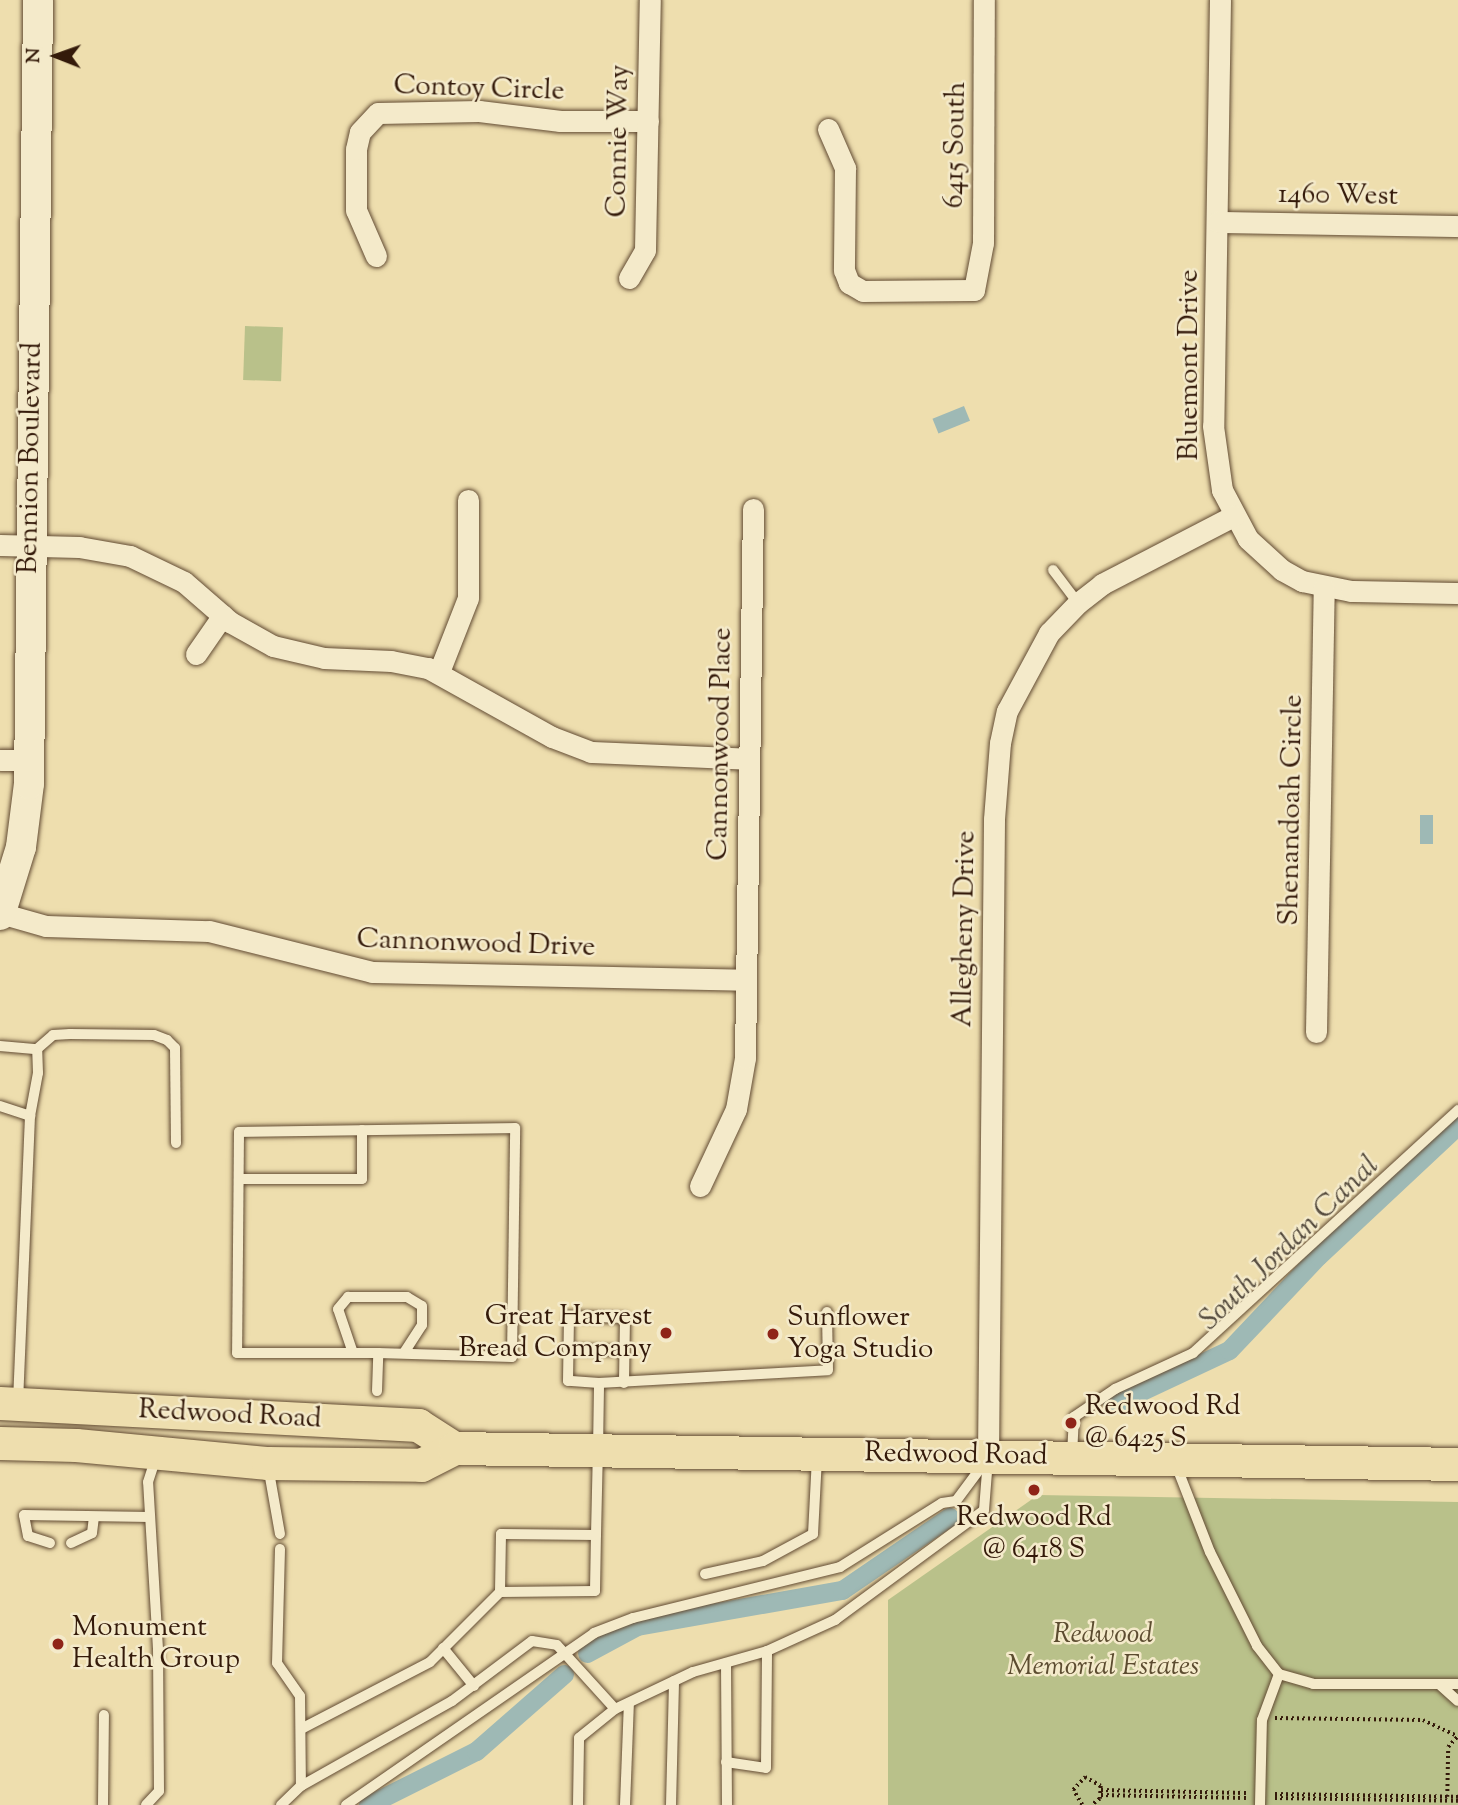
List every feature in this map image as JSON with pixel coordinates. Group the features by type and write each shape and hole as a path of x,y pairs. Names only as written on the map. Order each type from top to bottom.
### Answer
{"main road":[{"name":"Redwood Road","path":"9,1403 193,1416 323,1419 418,1425 454,1448"},
{"path":"0,1465 100,1467 157,1454 250,1440 323,1419"},
{"name":"Redwood Road","path":"0,1443 268,1463 421,1465 454,1448 1458,1464"}],"street":[{"name":"Bennion Boulevard","path":"0,914 24,832 14,760 14,545 38,0"},
{"name":"Connie Way","path":"629,278 645,250 650,0"},
{"name":"6415 South","path":"828,129 845,168 844,270 849,283 863,291 974,290 984,243 984,0"},
{"name":"Bluemont Drive","path":"1220,0 1215,458 1233,516 1248,539 1273,563 1324,588 1458,593"},
{"name":"Contoy Circle","path":"376,256 356,210 356,149 367,121 378,113 479,111 560,121 648,121"},
{"name":"1460 West","path":"1218,222 1458,226"},
{"path":"439,672 468,598 468,500"},
{"name":"Cannonwood Place","path":"700,1186 740,1093 746,980 753,509"},
{"name":"Allegheny Drive","path":"988,1457 997,768 1007,711 1021,680 1049,634 1078,603 1102,584 1233,516"},
{"path":"14,545 89,548 130,556 184,582 223,615 286,650 324,658 404,662 439,672 552,737 590,752 749,759"},
{"name":"Shenandoah Circle","path":"1316,1032 1324,588"},
{"path":"196,654 223,615"},
{"name":"Cannonwood Drive","path":"0,914 46,926 209,931 372,972 746,980"}],"lane":[{"path":"1053,570 1078,603"},
{"path":"0,1046 37,1049 53,1035 69,1034 154,1035 167,1040 175,1048 176,1143"},
{"path":"9,1403 30,1116 38,1073 37,1049"},
{"path":"0,1106 30,1116"},
{"path":"1072,1457 1074,1417 1115,1389 1193,1353 1458,1110"},
{"path":"514,1128 512,1357 404,1353 237,1353 239,1132 362,1130 514,1128"},
{"path":"239,1179 362,1179 362,1130"},
{"path":"353,1353 340,1323 340,1300 407,1297 422,1306 424,1315 404,1353"},
{"path":"624,1383 625,1318 569,1316 568,1381 624,1383 828,1370 827,1312"},
{"path":"568,1349 624,1351"},
{"path":"377,1391 378,1353"},
{"path":"301,1728 430,1662 500,1592 595,1591 599,1383"},
{"path":"705,1574 763,1561 813,1534 817,1453"},
{"path":"146,1805 159,1791 158,1649 148,1482 157,1454"},
{"path":"578,1805 579,1738 615,1709 674,1681 767,1651 835,1620 984,1510 988,1457"},
{"path":"346,1805 568,1654 594,1633 633,1618 840,1567 942,1503 956,1501 988,1457"},
{"path":"1174,1459 1210,1552 1257,1646 1279,1674 1312,1684 1458,1684"},
{"path":"268,1463 280,1534"},
{"path":"50,1543 28,1536 24,1515 150,1517"},
{"path":"71,1543 92,1533 94,1517"},
{"path":"500,1592 501,1534 596,1535"},
{"path":"280,1549 277,1663 300,1696 301,1786"},
{"path":"281,1805 301,1786 474,1686 532,1641 557,1645 568,1654 615,1709"},
{"path":"443,1648 474,1686"},
{"path":"726,1762 766,1768 767,1651"},
{"path":"726,1663 726,1805"},
{"path":"1260,1799 1263,1718 1279,1674"},
{"path":"671,1805 674,1681"},
{"path":"1439,1684 1458,1701"},
{"path":"625,1805 629,1703"},
{"path":"103,1805 104,1715"}],"path":[{"path":"1263,1718 1423,1720 1458,1736 1448,1747 1447,1797"},
{"path":"1082,1805 1073,1794 1079,1780 1093,1779 1101,1793"},
{"path":"1101,1793 1260,1799 1458,1799"},
{"path":"1092,1805 1101,1793"},
{"path":"1260,1799 1458,1799"}],"green space":[{"path":"245,326 283,327 281,381 243,380"},
{"name":"Redwood Memorial Estates","path":"1038,1495 1458,1502 1458,1805 888,1805 888,1600"}],"water":[{"path":"964,406 970,421 938,434 932,419"},
{"path":"1420,815 1433,815 1433,844 1420,844"}],"waterway":[{"name":"South Jordan Canal","path":"1112,1405 1229,1350 1318,1256 1458,1125"},
{"name":"South Jordan Canal","path":"587,1653 637,1626 842,1590 949,1517"},
{"name":"South Jordan Canal","path":"368,1805 476,1751 564,1674"}],"place":[{"name":"Great Harvest Bread Company","path":"666,1333"},
{"name":"Sunflower Yoga Studio","path":"773,1334"},
{"name":"Redwood Rd @ 6425 S","path":"1071,1423"},
{"name":"Redwood Rd @ 6418 S","path":"1034,1490"},
{"name":"Monument Health Group","path":"58,1644"}]}
